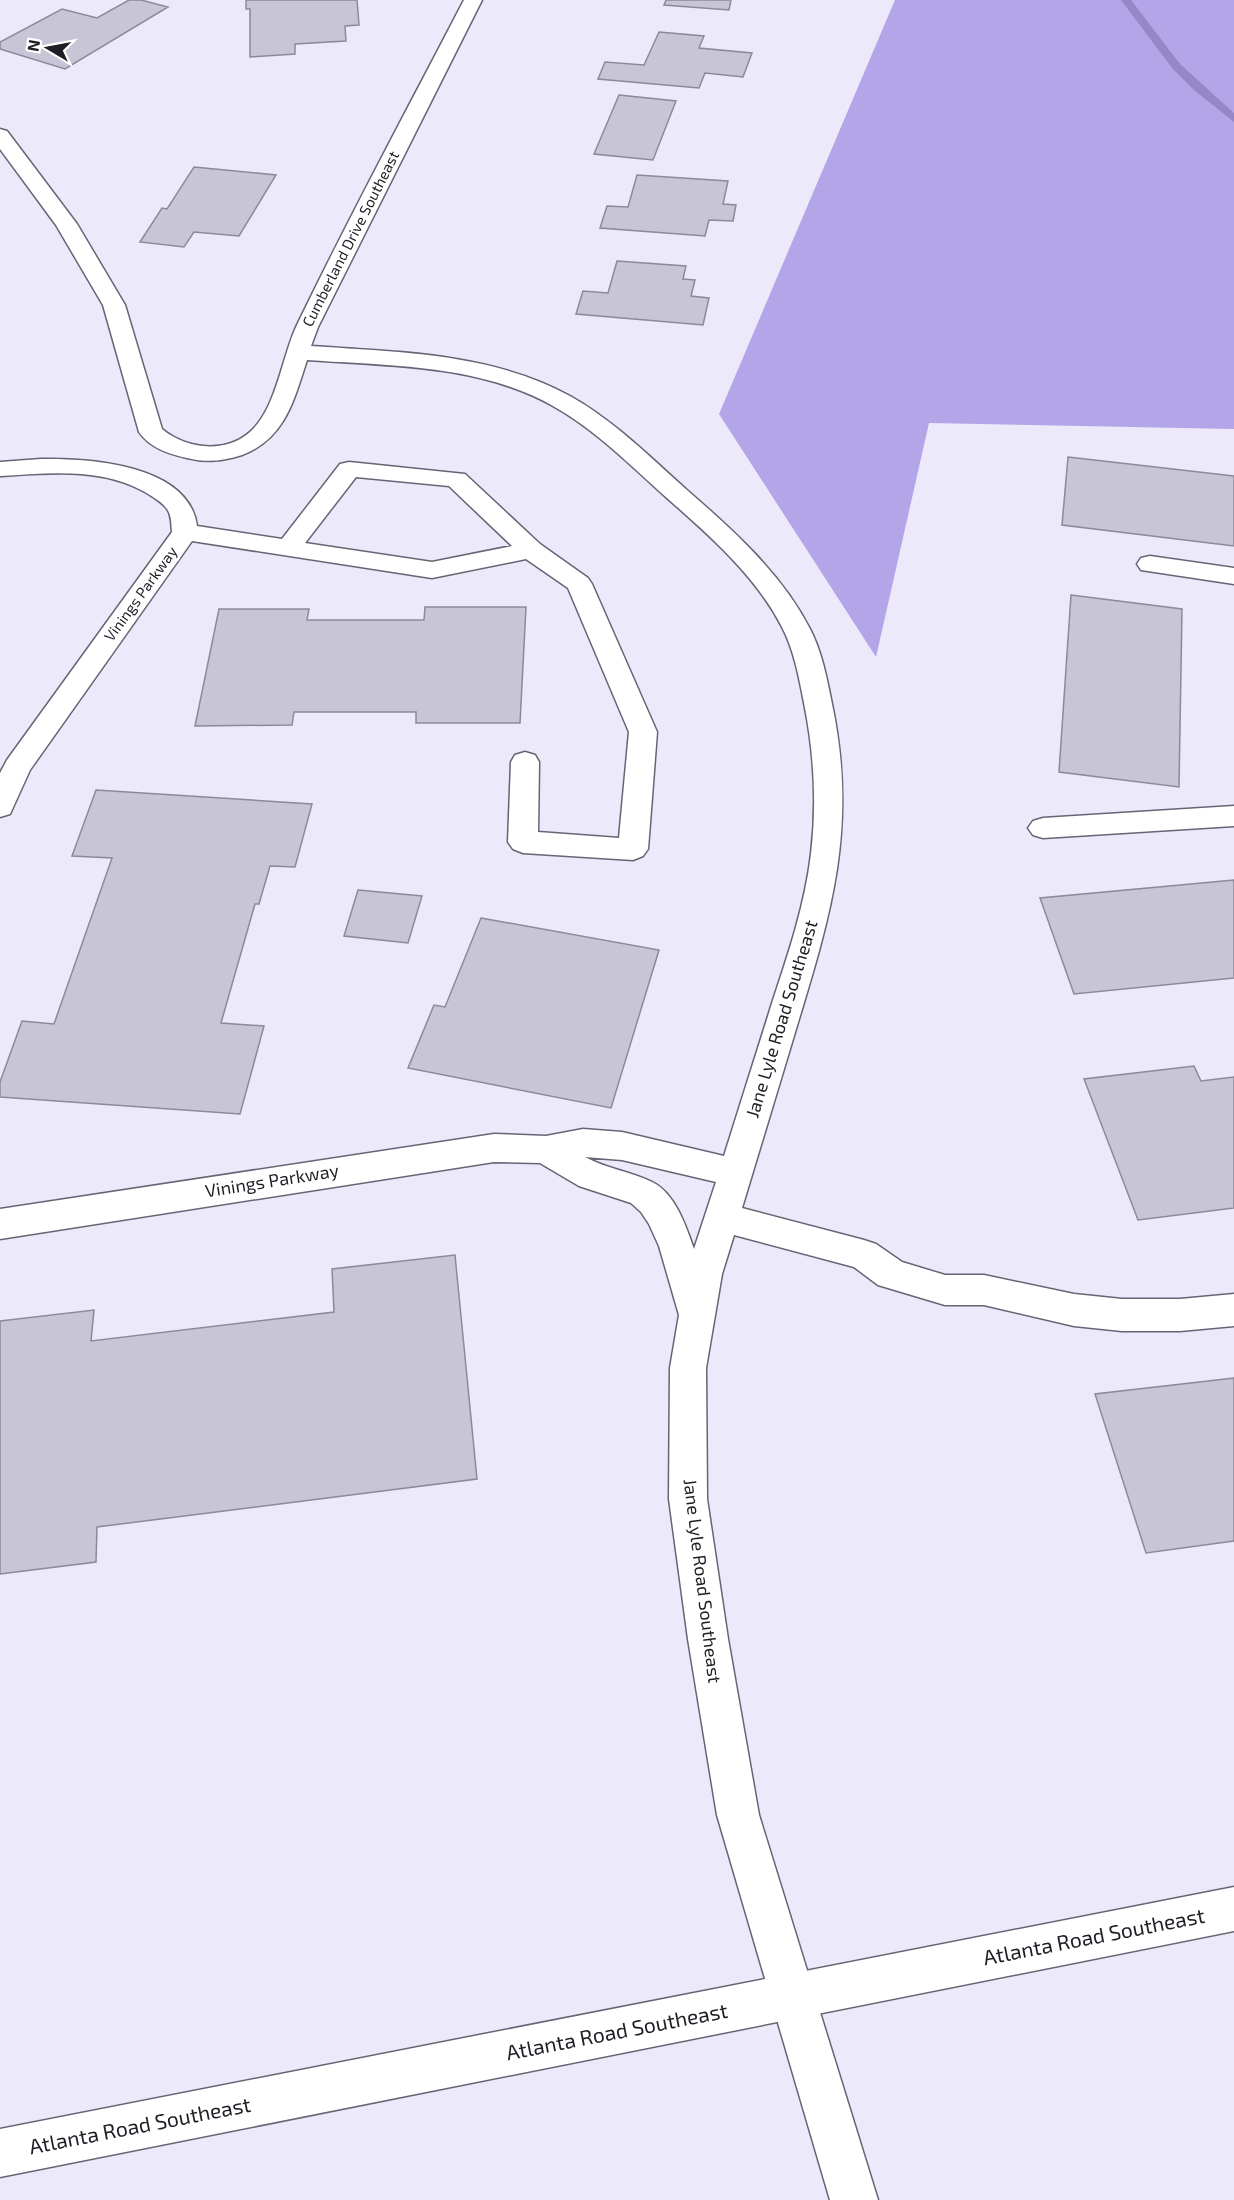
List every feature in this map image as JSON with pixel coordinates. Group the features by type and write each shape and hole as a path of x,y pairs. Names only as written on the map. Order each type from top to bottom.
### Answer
{"street":[{"name":"Cumberland Drive Southeast","path":"0,135 66,224 114,305 151,432 162,442 177,448 214,455 249,443 259,437 276,413 296,352 473,0"},
{"name":"Jane Lyle Road Southeast","path":"296,352 438,364 482,371 525,384 572,406 597,423 716,528 764,580 793,621 810,666 821,715 828,766 828,819 823,875 810,933 704,1274 688,1368 688,1499 708,1639 738,1815 854,2200"},
{"name":"Vinings Parkway","path":"0,469 34,466 76,467 110,470 144,479 169,497 182,512 185,532 17,767 0,807"},
{"path":"288,548 349,469 456,479 531,550 579,584 643,732 633,849 523,842 525,762"},
{"path":"185,532 432,570 531,550"},
{"path":"1150,564 1233,581"},
{"path":"1043,828 1234,816"},
{"name":"Vinings Parkway","path":"0,1224 494,1148 546,1150 583,1143 622,1146 734,1172"},
{"name":"Vinings Parkway","path":"546,1150 576,1168 607,1182 643,1193 653,1200 663,1214 697,1317"},
{"path":"721,1217 864,1255 891,1274 945,1290 984,1290 1074,1310 1122,1314 1180,1315 1234,1310"},
{"name":"Atlanta Road Southeast","path":"0,2153 1234,1910"}],"shaded area":[{"path":"895,0 1234,0 1234,429 929,423 876,657 719,414"}],"building":[{"path":"129,0 141,0 168,7 65,69 0,49 0,42 62,9 97,18"},
{"path":"246,0 357,0 359,25 345,26 346,41 295,44 295,54 250,57 250,9 246,9"},
{"path":"666,0 731,0 729,10 664,5"},
{"path":"659,32 704,36 699,48 752,53 743,77 705,73 699,88 598,79 605,62 644,65"},
{"path":"619,95 676,101 653,160 594,154"},
{"path":"194,167 276,175 239,236 194,232 184,247 140,242 162,208 167,209"},
{"path":"637,175 728,181 723,204 736,205 733,221 709,220 705,236 600,228 607,206 628,207"},
{"path":"617,261 686,266 683,279 695,280 691,296 709,298 703,325 576,314 583,291 608,293"},
{"path":"1068,457 1234,476 1234,546 1062,525"},
{"path":"1071,595 1182,609 1179,787 1059,772"},
{"path":"425,607 526,607 520,723 416,723 416,712 294,712 292,725 195,726 219,609 309,609 307,620 424,620"},
{"path":"96,790 312,804 295,867 270,866 259,904 255,904 221,1023 264,1026 240,1114 0,1097 0,1082 22,1021 54,1024 112,858 72,856"},
{"path":"1234,880 1234,978 1074,994 1040,898"},
{"path":"358,890 422,896 408,943 344,936"},
{"path":"481,918 659,950 611,1108 408,1068 434,1005 445,1007"},
{"path":"1194,1066 1201,1081 1234,1077 1234,1208 1138,1220 1084,1079"},
{"path":"455,1255 477,1479 97,1527 96,1562 0,1574 0,1321 94,1310 91,1341 334,1312 332,1269"},
{"path":"1234,1378 1234,1541 1146,1553 1095,1394"}],"waterway":[{"path":"1126,0 1176,66 1234,119"}]}
